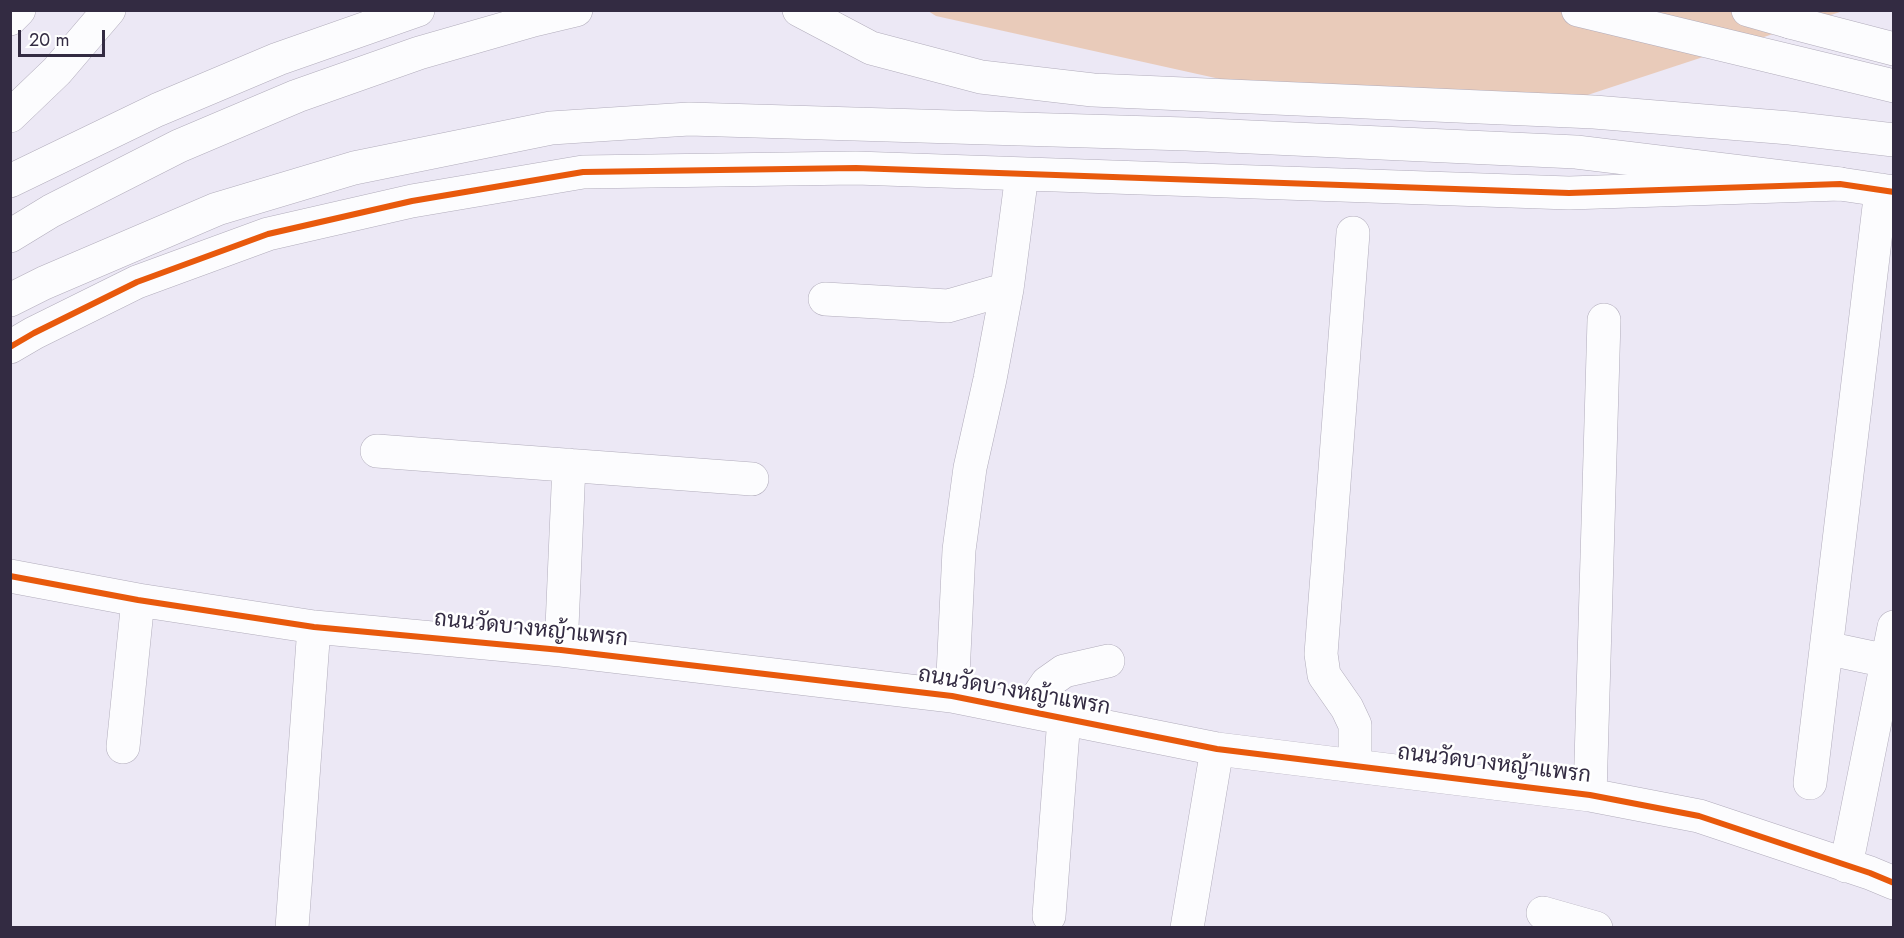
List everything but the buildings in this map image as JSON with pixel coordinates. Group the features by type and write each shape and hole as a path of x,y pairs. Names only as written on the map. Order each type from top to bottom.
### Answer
{"main road":[{"path":"10,19 19,10"},
{"path":"10,116 57,71 110,10"},
{"path":"10,181 157,110 278,59 418,10"},
{"path":"10,236 51,211 179,146 297,96 419,53 576,10"},
{"path":"799,10 870,48 981,77 1093,90 1594,112 1790,128 1893,140"},
{"path":"1578,10 1893,86"},
{"path":"1748,10 1893,49"},
{"path":"10,300 44,283 217,209 354,168 551,128 689,119 1186,134 1576,152 1887,191 1810,783"},
{"path":"10,347 137,282 268,234 412,201 583,172 856,168 1569,193 1840,184"},
{"path":"952,696 958,550 969,468 990,379 1007,289 1022,174"},
{"path":"1353,233 1321,654 1324,675 1347,708 1355,725 1355,766"},
{"path":"825,299 948,306 1007,289"},
{"path":"1590,795 1604,320"},
{"path":"377,451 752,479"},
{"path":"561,650 569,465"},
{"name":"ถนนวัดบางหญ้าแพรก","path":"10,576 138,600 314,627 561,650 952,696 1216,749 1590,795 1699,816 1893,883"},
{"path":"123,747 138,600"},
{"path":"292,927 314,627"},
{"path":"1846,866 1893,627"},
{"path":"1826,648 1887,661"},
{"path":"1028,711 1047,683 1064,671 1108,661"},
{"path":"1049,916 1064,718"},
{"path":"1187,927 1216,749"},
{"path":"1542,914 1596,927"}],"shaded area":[{"path":"928,11 1843,11 1545,109 1220,79 936,16"}],"cycle path":[{"path":"10,347 137,282 268,234 412,201 583,172 856,168 1569,193 1840,184 1894,192"},
{"path":"10,576 138,600 314,627 561,650 952,696 1217,749 1590,795 1699,816 1894,883"}]}
